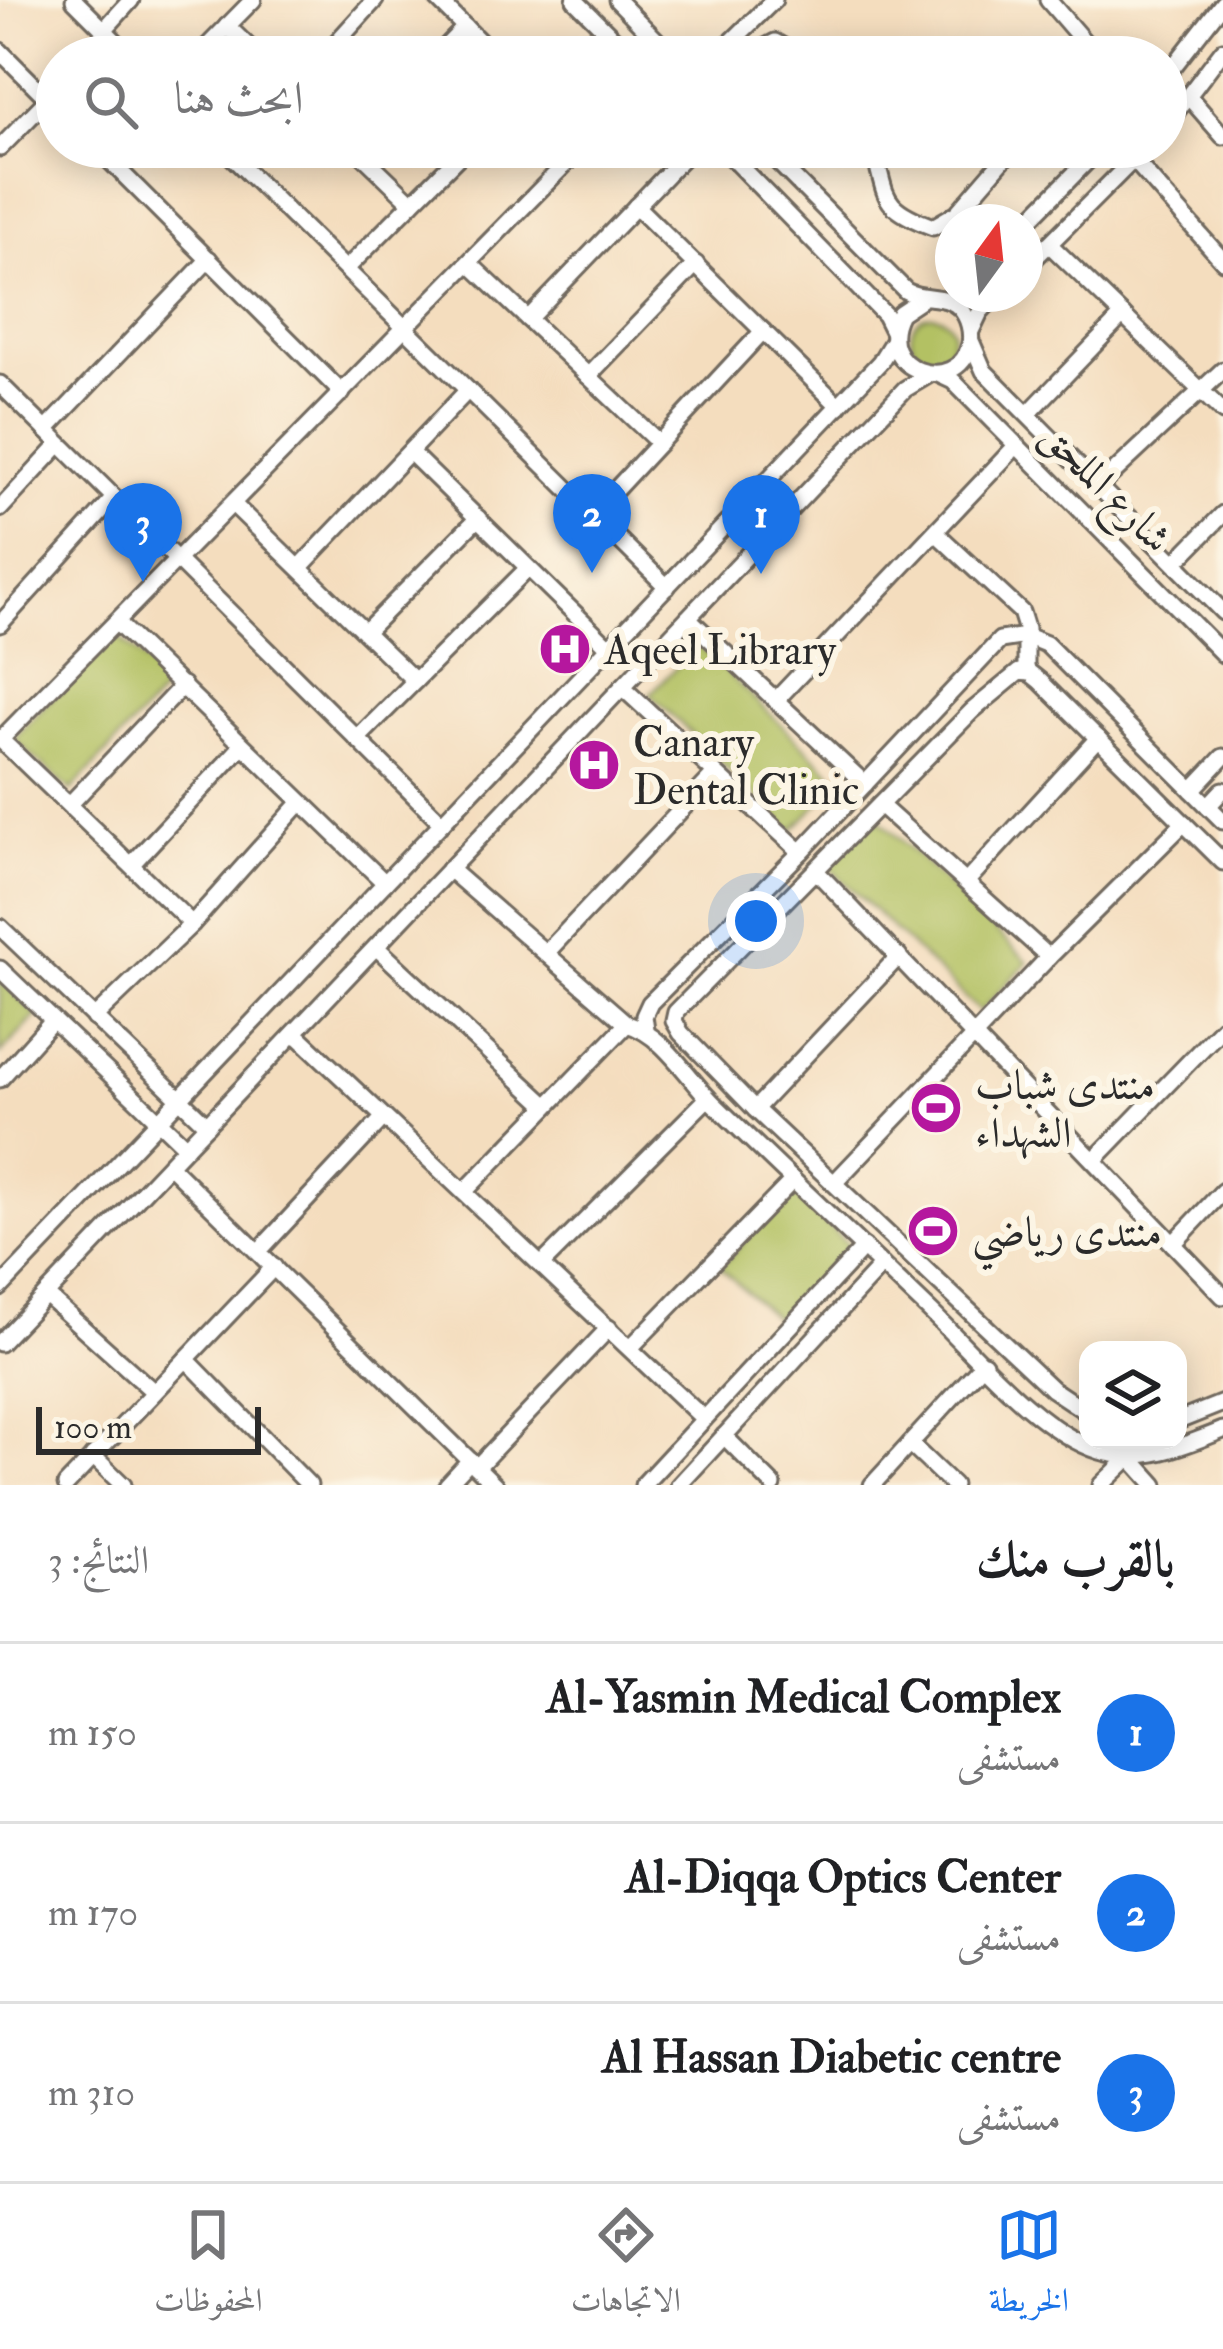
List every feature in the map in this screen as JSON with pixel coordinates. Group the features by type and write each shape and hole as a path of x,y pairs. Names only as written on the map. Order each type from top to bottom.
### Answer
{"street":[{"path":"74,0 110,36"},
{"path":"104,30 131,0"},
{"path":"217,36 253,0"},
{"path":"342,36 375,0"},
{"path":"439,0 474,36"},
{"path":"575,0 611,36"},
{"path":"617,0 652,36"},
{"path":"737,36 774,0"},
{"path":"1048,0 1079,36"},
{"path":"1187,49 1223,4"},
{"path":"227,26 237,36"},
{"path":"456,36 465,27"},
{"path":"1187,99 1223,50"},
{"path":"0,51 36,87"},
{"path":"1189,97 1223,136"},
{"path":"1207,118 1223,110"},
{"path":"0,148 36,118"},
{"path":"121,168 342,393"},
{"path":"243,168 667,587"},
{"path":"375,168 412,203"},
{"path":"346,269 447,168"},
{"path":"192,924 0,740 562,168"},
{"path":"528,319 673,168"},
{"path":"742,168 879,308 910,368 934,374"},
{"path":"784,168 902,287 935,294"},
{"path":"877,168 885,198 905,217 933,227 957,213 996,168"},
{"path":"1043,206 1080,168"},
{"path":"1043,251 1126,168"},
{"path":"1151,168 1223,261"},
{"path":"636,206 839,406"},
{"path":"1050,244 1223,412"},
{"path":"46,430 209,260"},
{"path":"470,264 658,443"},
{"path":"588,376 696,264"},
{"path":"0,1288 886,356 906,306 935,296"},
{"path":"962,312 971,336"},
{"path":"0,1343 905,389 960,363 980,312"},
{"path":"1028,414 1123,315"},
{"path":"593,514 763,331"},
{"name":"شارع الملحق","path":"971,336 984,371 1223,612"},
{"path":"1099,486 1223,370"},
{"name":"شارع الملحق","path":"934,374 953,381 1223,654"},
{"path":"0,384 442,823"},
{"path":"300,567 468,391"},
{"path":"0,509 60,444"},
{"path":"776,700 1016,446"},
{"path":"410,452 609,647"},
{"path":"0,625 115,498"},
{"path":"233,504 415,681"},
{"path":"1175,563 1223,514"},
{"path":"365,632 478,518"},
{"path":"934,532 1015,605 1025,620 1026,672 1223,862"},
{"path":"357,739 528,568"},
{"path":"688,617 865,784"},
{"path":"116,622 386,883"},
{"path":"646,1030 644,1016 650,1003 1000,640 1026,636 1046,644 1223,821"},
{"path":"646,1030 674,1021 681,1004 972,711 1012,675 1026,672"},
{"path":"70,804 183,685"},
{"path":"622,687 800,852"},
{"path":"968,880 1098,738"},
{"path":"132,864 242,746"},
{"path":"1192,790 1223,758"},
{"path":"546,953 715,774"},
{"path":"1208,806 1223,790"},
{"path":"94,1018 192,924 301,802"},
{"path":"880,805 1049,957"},
{"path":"835,1183 974,1034 1184,823"},
{"path":"449,869 627,1024 646,1030 708,1098 984,1363 1035,1411 1079,1443 1130,1456 1158,1452 1223,1430"},
{"path":"816,871 1223,1296"},
{"path":"0,927 207,1125"},
{"path":"376,947 547,1106"},
{"path":"754,1109 899,956"},
{"path":"0,969 186,1147"},
{"path":"1,1077 53,1020"},
{"path":"674,1021 754,1109 1052,1389 1079,1407"},
{"path":"464,1192 627,1024"},
{"path":"1094,1160 1223,1027"},
{"path":"295,1033 704,1419"},
{"path":"542,1265 708,1098"},
{"path":"258,1252 384,1117"},
{"path":"169,1165 496,1485"},
{"path":"630,1348 794,1180"},
{"path":"1174,1244 1223,1191"},
{"path":"643,1485 864,1247"},
{"path":"679,1485 882,1265"},
{"path":"65,1485 274,1267"},
{"path":"46,1295 154,1392"},
{"path":"949,1329 968,1310"},
{"path":"447,1485 609,1328"},
{"path":"186,1359 310,1485"},
{"path":"872,1485 984,1363"},
{"path":"1187,1417 1223,1403"},
{"path":"724,1436 773,1485"},
{"path":"910,1444 953,1485"},
{"path":"93,1456 122,1485"},
{"path":"1101,1485 1130,1456"},
{"path":"1130,1456 1155,1485"}],"green space":[{"path":"932,315 947,321 953,336 947,351 932,357 917,351 911,336 917,321"},
{"path":"113,632 170,684 71,791 14,739"},
{"path":"698,645 840,781 792,831 650,694"},
{"path":"876,816 1028,962 980,1012 828,866"},
{"path":"0,980 37,1015 0,1054"},
{"path":"791,1191 851,1247 779,1322 720,1267"}],"place":[{"name":"Al-Diqqa Optics Center","path":"592,573"},
{"name":"Al-Yasmin Medical Complex","path":"761,574"},
{"name":"Al Hassan Diabetic centre","path":"143,582"},
{"name":"Aqeel Library","path":"565,649"},
{"name":"Canary Dental Clinic","path":"594,765"},
{"name":"منتدى شباب الشهداء","path":"936,1108"},
{"name":"منتدى رياضي","path":"933,1231"}]}
